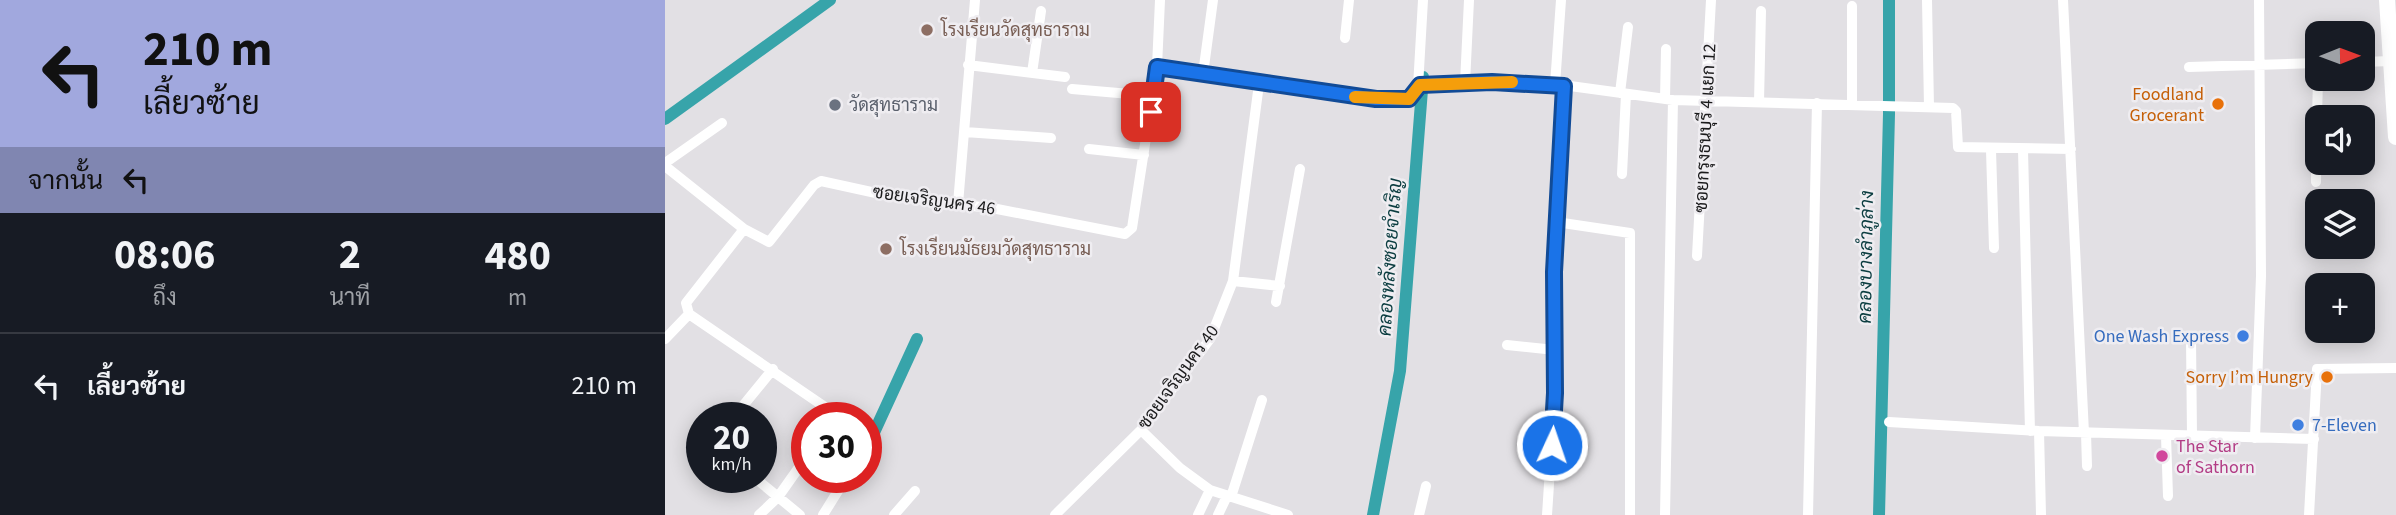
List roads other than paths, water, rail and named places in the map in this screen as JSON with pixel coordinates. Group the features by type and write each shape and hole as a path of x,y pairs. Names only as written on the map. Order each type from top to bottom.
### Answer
{"main road":[{"path":"2387,0 2396,137"}],"street":[{"path":"958,204 975,0"},
{"name":"ซอยเจริญนคร 46","path":"744,229 765,242 772,242 814,185 821,181 884,195 958,204 1125,234 1132,228 1153,96 1160,0"},
{"path":"1203,75 1213,0"},
{"path":"1345,38 1349,0"},
{"path":"1423,0 1423,86"},
{"path":"1465,83 1469,0"},
{"path":"1547,515 1555,393 1561,0"},
{"name":"ซอยกรุงธนบุรี 4 แยก 12","path":"1697,256 1711,0"},
{"path":"1927,0 1929,107"},
{"path":"2063,0 2087,466"},
{"path":"2255,438 2261,276 2259,0"},
{"path":"1852,6 1852,104"},
{"path":"1032,73 1041,10"},
{"path":"1759,102 1761,11"},
{"path":"1622,174 1623,94 1628,27"},
{"path":"1665,49 1669,99 1665,515"},
{"path":"2375,62 2391,61"},
{"path":"2189,67 2305,64"},
{"path":"968,65 1065,77"},
{"path":"1157,67 1376,99 1409,99 1423,86 1465,83 1560,86 1669,99 1955,109 1958,147 1991,150 2071,149"},
{"name":"ซอยเจริญนคร 40","path":"1055,515 1141,430 1210,339 1233,281 1259,84"},
{"path":"1072,89 1153,96"},
{"path":"1808,515 1817,103"},
{"path":"722,123 665,164 744,229 686,303 689,314 819,402"},
{"path":"965,132 1051,138"},
{"path":"1089,149 1144,155"},
{"path":"1991,150 1994,248"},
{"path":"2023,150 2034,431 2041,515"},
{"path":"1276,302 1300,169"},
{"path":"2316,175 2316,182"},
{"path":"1556,222 1630,233 1630,515"},
{"path":"1233,281 1280,286"},
{"path":"665,339 689,314"},
{"path":"2191,338 2192,436"},
{"path":"1507,345 1555,350"},
{"path":"2309,515 2318,368 2396,368"},
{"path":"746,402 773,369"},
{"path":"1218,515 1229,496 1262,400"},
{"path":"1889,422 2034,431 2314,439"},
{"path":"1141,430 1180,468 1210,490 1288,515"},
{"path":"2166,436 2168,496"},
{"path":"759,515 778,497 791,479"},
{"path":"1419,515 1426,486"},
{"path":"1198,515 1210,490"},
{"path":"894,515 915,491"},
{"path":"773,493 800,515"},
{"path":"823,515 837,493"}],"waterway":[{"path":"665,119 830,0"},
{"name":"คลองบางลำภูล่าง","path":"1879,515 1889,114 1889,0"},
{"name":"คลองหลังซอยจำเริญ","path":"1373,515 1400,371 1423,77"},
{"path":"882,415 917,339"}],"place":[{"name":"โรงเรียนวัดสุทธาราม","path":"927,30"},
{"name":"Foodland Grocerant","path":"2218,104"},
{"name":"วัดสุทธาราม","path":"835,105"},
{"name":"โรงเรียนมัธยมวัดสุทธาราม","path":"886,249"},
{"name":"One Wash Express","path":"2243,336"},
{"name":"Sorry I’m Hungry","path":"2327,377"},
{"name":"7-Eleven","path":"2298,425"},
{"name":"The Star of Sathorn","path":"2162,456"}]}
